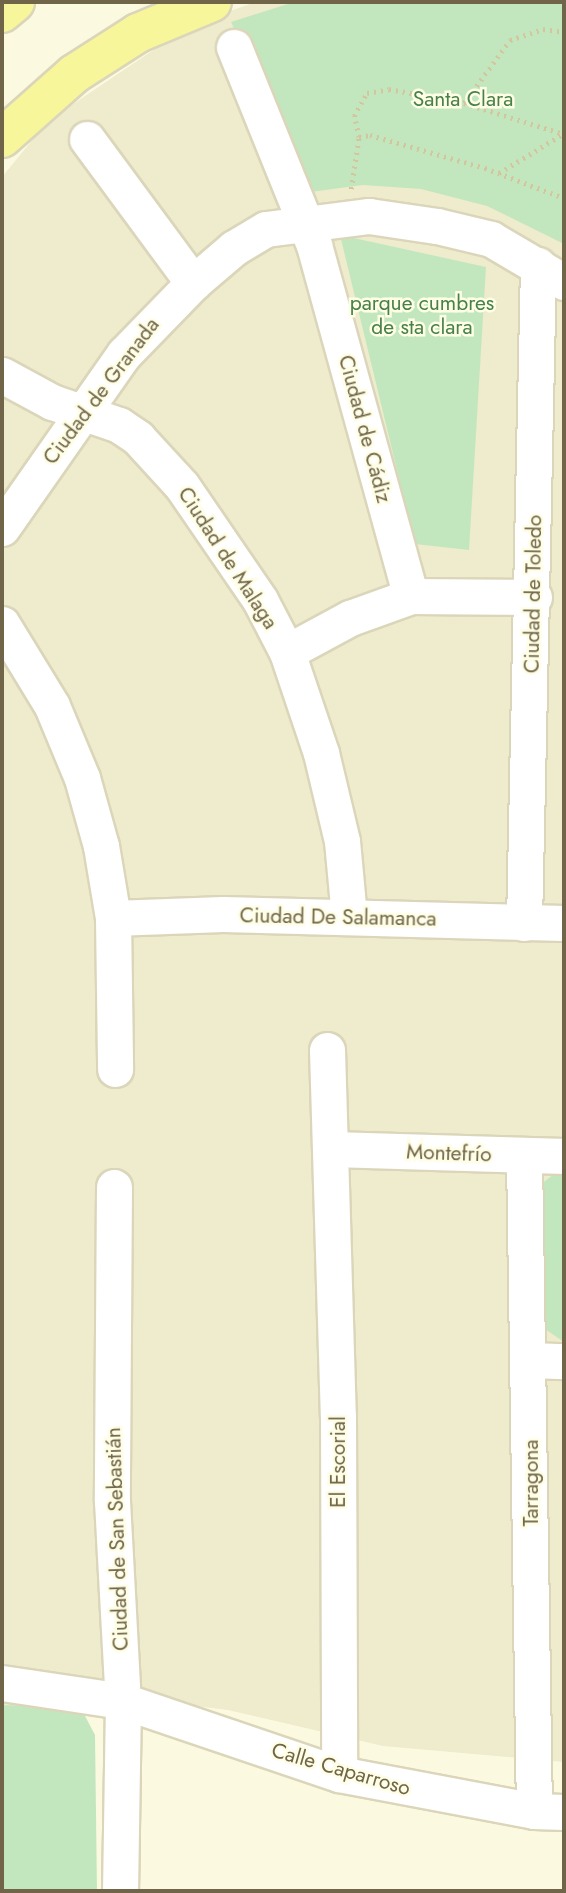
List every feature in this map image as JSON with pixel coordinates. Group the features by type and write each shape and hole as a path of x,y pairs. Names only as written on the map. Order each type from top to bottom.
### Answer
{"main road":[{"path":"2,13 15,2"},
{"path":"2,138 74,74 138,33 212,2"}],"street":[{"name":"Ciudad de Cádiz","path":"234,47 314,245 411,596"},
{"path":"87,139 194,283"},
{"name":"Ciudad de Granada","path":"2,528 79,412 124,354 194,283 234,248 266,229 303,222 369,216 448,228 491,239 551,274"},
{"name":"Ciudad de Toledo","path":"524,923 534,597 551,274"},
{"name":"Ciudad de Malaga","path":"2,375 79,412 120,425 156,453 260,600 287,652 321,752 342,841 349,916"},
{"path":"287,652 350,618 411,596 534,597"},
{"path":"2,624 52,706 82,778 102,846 113,918 115,1069"},
{"name":"Ciudad De Salamanca","path":"113,918 349,916 564,923"},
{"name":"El Escorial","path":"327,1050 333,1149 340,1774"},
{"name":"Montefrío","path":"333,1149 564,1156"},
{"name":"Tarragona","path":"524,1155 547,1361 549,1812"},
{"name":"Ciudad de San Sebastián","path":"114,1187 113,1501 123,1701 120,1891"},
{"name":"Calle Caparroso","path":"2,1682 123,1701 340,1774 549,1812"}],"path":[{"path":"464,103 510,40 543,29 564,32"},
{"path":"348,218 359,137 354,116 367,93 389,89 464,103 564,134"},
{"path":"499,173 564,134"},
{"path":"359,137 370,135 499,173 564,198"}],"shaded area":[{"path":"256,2 564,2 564,1762 383,1746 228,1710 84,1692 75,1891 2,1891 2,177 48,121 192,24"}],"green space":[{"name":"Santa Clara","path":"294,2 564,2 564,244 487,206 421,189 363,185 310,192 231,22"},
{"name":"parque cumbres de sta clara","path":"340,235 486,267 469,550 415,544"},
{"path":"564,1166 564,1342 542,1327 540,1185"},
{"path":"2,1705 70,1707 84,1714 95,1735 97,1891 2,1891"}]}
